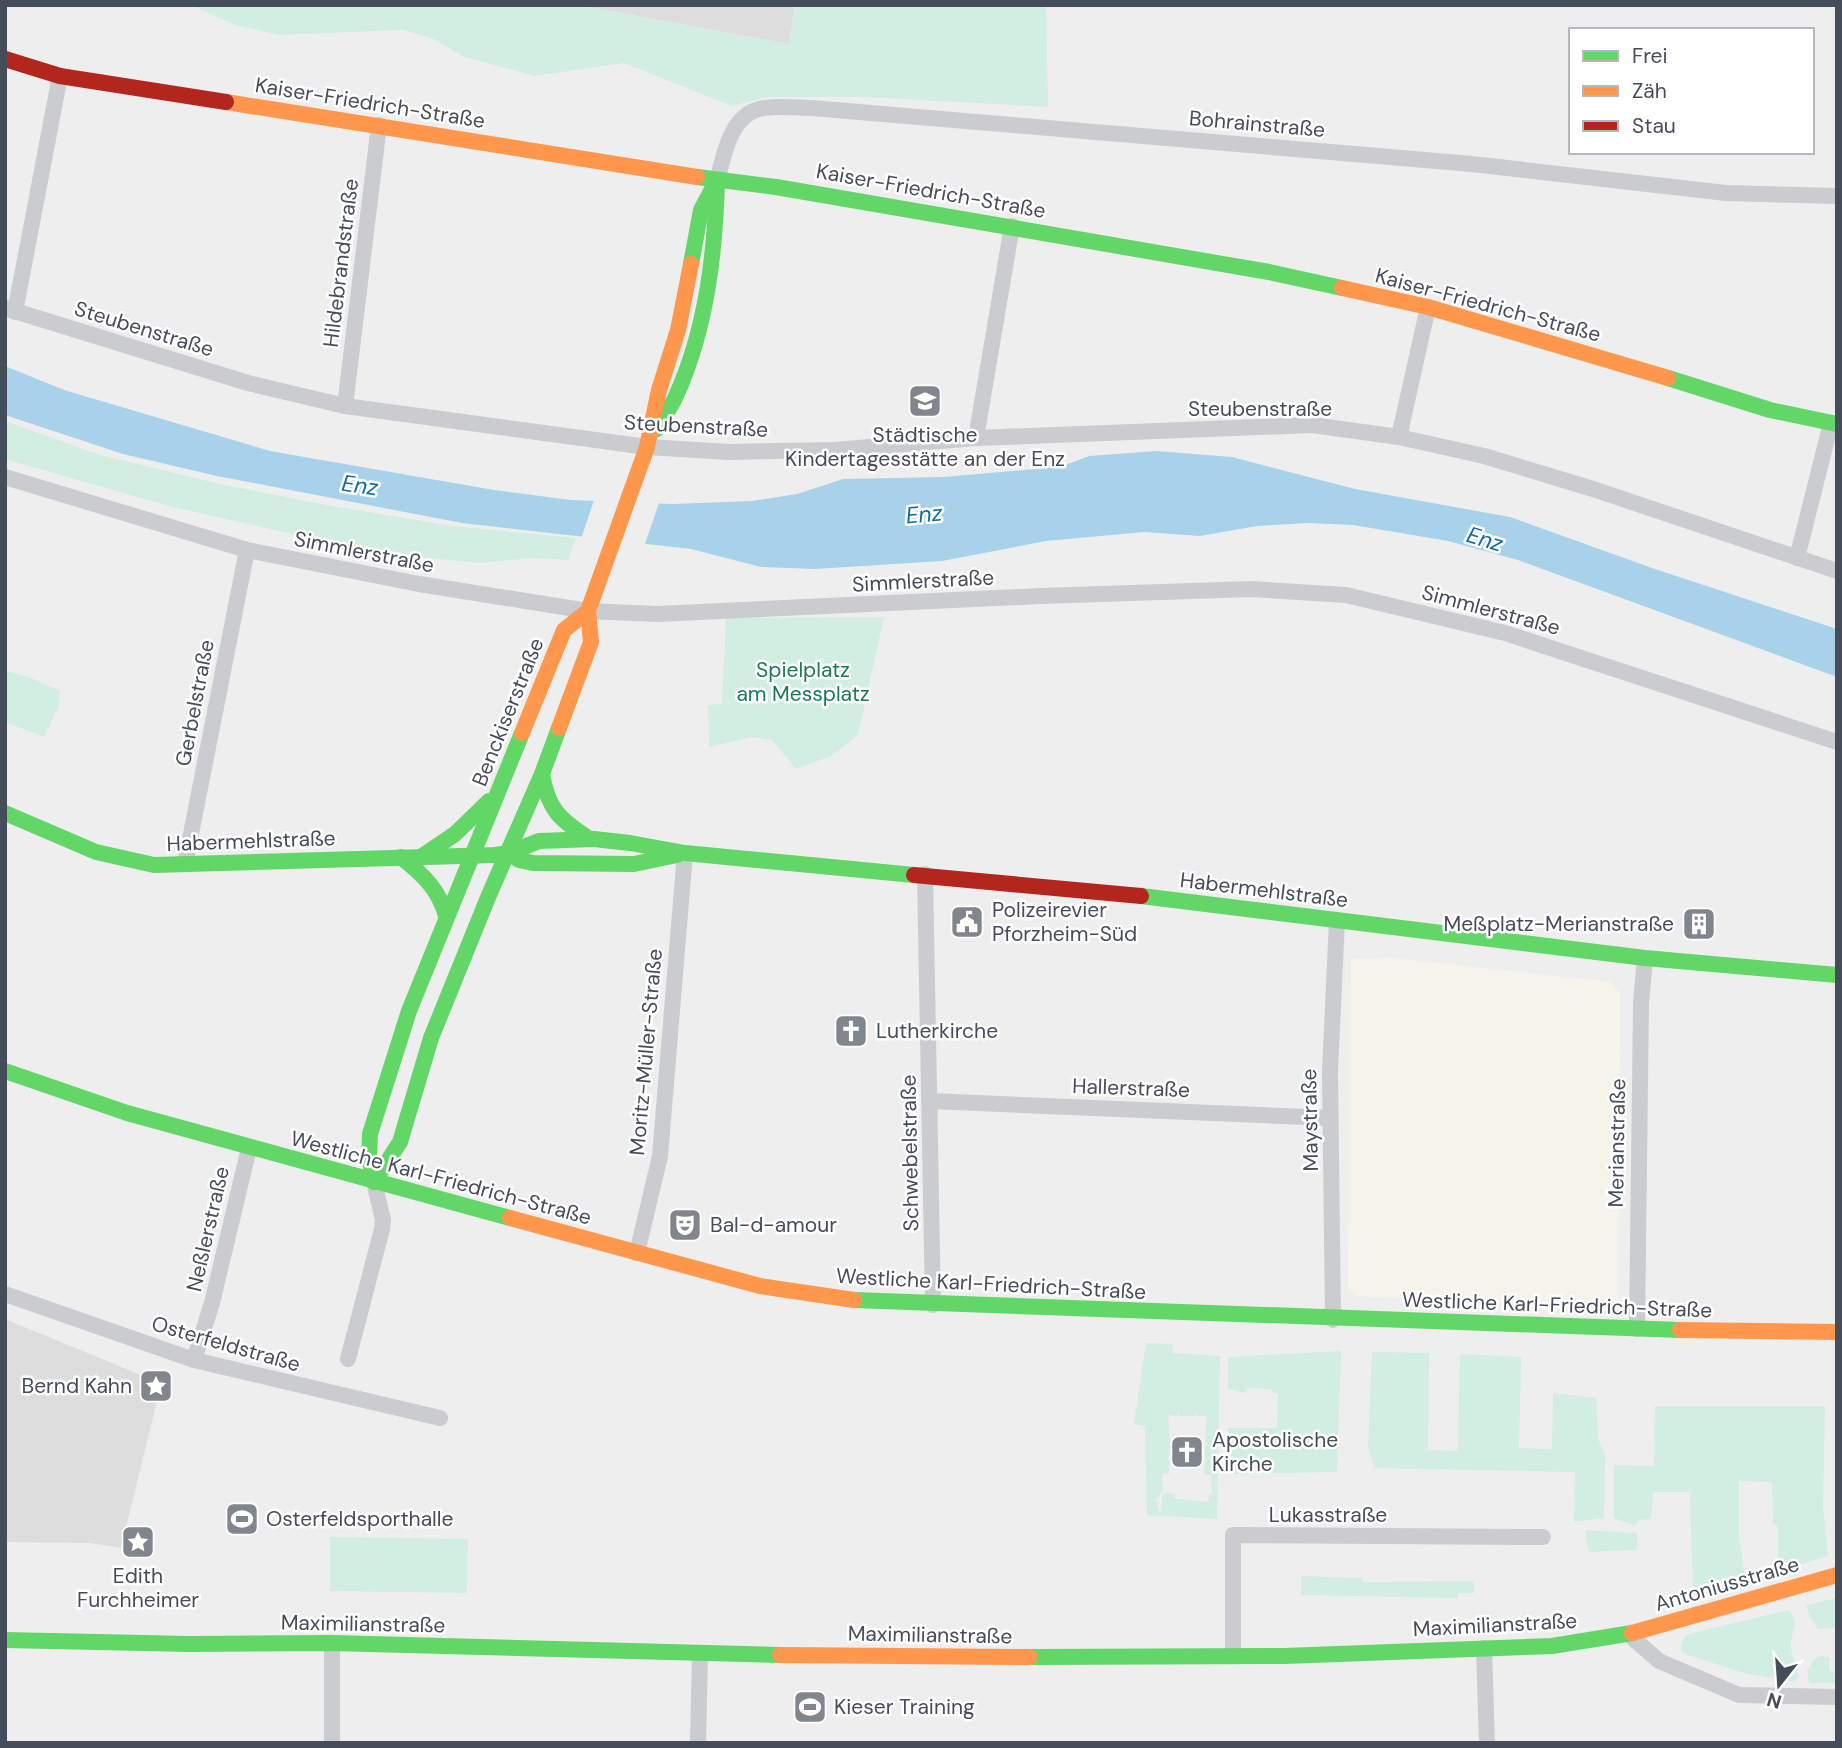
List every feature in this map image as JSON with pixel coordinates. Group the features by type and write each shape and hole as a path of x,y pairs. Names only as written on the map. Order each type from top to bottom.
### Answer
{"street":[{"name":"Kaiser-Friedrich-Straße","path":"5,59 60,76 717,180 776,187 1269,272 1427,307 1611,360 1770,410 1834,424"},
{"path":"10,310 60,76"},
{"name":"Bohrainstraße","path":"717,180 728,142 736,127 751,112 801,108 1472,164 1726,194 1837,196"},
{"name":"Hildebrandstraße","path":"345,406 379,125"},
{"path":"348,1359 382,1229 383,1220 373,1182 400,1142 431,1038 489,895 542,775 591,642 588,611 600,576 646,447 676,396 691,354 701,317 716,236 717,180"},
{"path":"976,438 1012,226"},
{"path":"1399,437 1427,307"},
{"name":"Steubenstraße","path":"10,310 248,383 345,406 646,447 729,452 834,450 976,438 1312,425 1399,437 1484,456 1593,489 1837,571"},
{"path":"1797,558 1834,424"},
{"name":"Simmlerstraße","path":"5,477 247,550 419,584 588,611 657,614 1252,589 1346,596 1505,633 1837,742"},
{"name":"Gerbelstraße","path":"185,864 247,550"},
{"name":"Benckiserstraße","path":"373,1182 369,1157 370,1133 409,1011 564,631 588,611"},
{"path":"542,775 544,792 552,813 587,838"},
{"path":"421,857 455,834 498,791"},
{"name":"Habermehlstraße","path":"5,813 56,837 128,862 154,865 471,856 509,853 520,845 537,841 587,838 633,841 685,853 1153,897 1645,958 1837,975"},
{"name":"Habermehlstraße","path":"509,853 519,860 533,863 634,863 685,853"},
{"name":"Moritz-Müller-Straße","path":"637,1252 660,1156 685,853"},
{"path":"401,857 424,874 437,891 446,916"},
{"name":"Schwebelstraße","path":"925,874 933,1305"},
{"name":"Maystraße","path":"1334,1320 1330,1049 1336,920"},
{"name":"Merianstraße","path":"1637,1329 1640,1016 1645,958"},
{"name":"Westliche Karl-Friedrich-Straße","path":"5,1071 127,1113 373,1182 760,1286 846,1300 1334,1320 1837,1332"},
{"name":"Hallerstraße","path":"930,1101 1330,1118"},
{"name":"Neßlerstraße","path":"194,1360 212,1303 249,1148"},
{"name":"Osterfeldstraße","path":"5,1294 194,1360 440,1418"},
{"name":"Lukasstraße","path":"1233,1656 1233,1535 1544,1537"},
{"name":"Antoniusstraße","path":"1628,1634 1837,1575"},
{"path":"1628,1634 1659,1661 1739,1695 1837,1697"},
{"name":"Maximilianstraße","path":"5,1640 190,1644 332,1643 700,1653 1012,1657 1284,1656 1552,1646 1628,1634"},
{"path":"332,1643 332,1743"},
{"path":"1484,1648 1487,1743"},
{"path":"698,1743 700,1653"}],"shaded area":[{"path":"578,5 795,5 789,44"},
{"path":"1393,958 1611,982 1620,994 1618,1299 1613,1307 1355,1296 1348,1287 1351,959"},
{"path":"5,1319 143,1376 157,1401 123,1548 90,1543 5,1542"}],"green space":[{"path":"191,5 576,5 789,44 796,5 1046,5 1048,107 865,97 766,97 732,106 624,63 535,76 464,57 434,39 403,30 279,35 235,25"},
{"path":"5,421 100,455 220,484 452,526 576,538 568,560 530,558 480,563 375,553 169,506 5,459"},
{"name":"Spielplatz am Messplatz","path":"884,617 858,735 831,756 796,769 772,740 751,737 709,747 708,705 722,704 726,618"},
{"path":"5,671 29,677 60,691 59,705 44,737 5,722"},
{"path":"1146,1343 1173,1344 1172,1353 1220,1356 1217,1519 1147,1515 1145,1426 1134,1424","holes":["1179,1412 1179,1416 1196,1416 1196,1412 1198,1416 1207,1416 1207,1460 1204,1475 1211,1475 1212,1494 1209,1494 1209,1502 1176,1499 1173,1497 1176,1494 1163,1493 1160,1515 1156,1499 1163,1491 1162,1474 1169,1474 1168,1415 1177,1416"]},
{"path":"1341,1351 1337,1472 1229,1474 1228,1428 1277,1428 1278,1394 1271,1389 1247,1388 1245,1393 1228,1389 1228,1357"},
{"path":"1372,1352 1429,1353 1428,1450 1458,1451 1460,1354 1521,1357 1519,1448 1552,1449 1553,1393 1596,1398 1598,1439 1605,1455 1604,1518 1574,1522 1575,1472 1375,1468 1368,1448"},
{"path":"1655,1406 1825,1406 1823,1506 1828,1556 1778,1571 1778,1525 1773,1524 1772,1482 1739,1481 1739,1536 1745,1578 1693,1593 1690,1492 1653,1492 1651,1519 1638,1520 1635,1526 1614,1518 1614,1465 1654,1466"},
{"path":"1585,1530 1637,1533 1637,1550 1589,1552"},
{"path":"330,1537 468,1539 467,1593 330,1591"},
{"path":"1301,1576 1362,1578 1362,1582 1474,1581 1474,1593 1458,1593 1458,1598 1301,1595"},
{"path":"1837,1598 1837,1628 1818,1629 1810,1618 1806,1605"},
{"path":"1788,1610 1795,1619 1791,1647 1799,1676 1794,1682 1744,1673 1682,1653 1682,1643 1688,1634"},
{"path":"1821,1656 1829,1657 1829,1671 1837,1672 1837,1683 1809,1683 1807,1670 1815,1659"}],"water":[{"name":"Enz","path":"5,366 64,390 270,451 494,490 570,500 673,504 752,501 797,494 843,479 943,477 1060,467 1089,456 1156,451 1232,457 1355,489 1510,517 1652,568 1837,629 1837,677 1518,560 1448,541 1353,525 1308,523 1257,526 1200,536 1144,532 1046,541 942,561 815,569 761,567 691,549 462,523 217,476 123,454 5,415"}],"pier":[{"path":"595,497 660,500 644,547 581,539"}],"traffic: fast":[{"path":"697,177 776,187 1269,272 1342,288"},
{"path":"691,264 701,210 717,180"},
{"path":"657,429 674,400 686,371 702,319 711,265 717,183"},
{"path":"1668,378 1770,410 1837,424"},
{"path":"374,1182 400,1142 431,1038 559,728"},
{"path":"374,1182 369,1157 370,1134 409,1011 522,733"},
{"path":"542,774 556,812 588,838"},
{"path":"421,857 455,834 489,801"},
{"path":"5,813 96,852 154,865 495,855 509,853 539,841 594,839 685,853 914,875"},
{"path":"509,853 519,860 533,863 634,864 677,855"},
{"path":"401,857 429,883 446,916"},
{"path":"1141,896 1645,958 1837,975"},
{"path":"5,1071 127,1113 510,1218"},
{"path":"854,1300 1680,1330"},
{"path":"1030,1657 1284,1656 1552,1646 1632,1633"},
{"path":"5,1640 190,1644 332,1643 780,1655"}],"traffic: slow":[{"path":"226,102 697,177"},
{"path":"559,728 591,642 588,611 647,447 659,390 678,330 691,264"},
{"path":"1342,288 1428,307 1668,378"},
{"path":"522,733 564,630 588,611"},
{"path":"510,1218 760,1286 854,1300"},
{"path":"1680,1330 1837,1332"},
{"path":"1632,1633 1837,1575"},
{"path":"780,1655 1030,1657"}],"traffic: jam":[{"path":"5,59 60,76 226,102"},
{"path":"914,875 1141,896"}],"place":[{"name":"Städtische Kindertagesstätte an der Enz","path":"925,401"},
{"name":"Polizeirevier Pforzheim-Süd","path":"967,922"},
{"name":"Meßplatz-Merianstraße","path":"1699,924"},
{"name":"Lutherkirche","path":"851,1031"},
{"name":"Bal-d-amour","path":"685,1225"},
{"name":"Bernd Kahn","path":"156,1386"},
{"name":"Apostolische Kirche","path":"1187,1452"},
{"name":"Osterfeldsporthalle","path":"242,1519"},
{"name":"Edith Furchheimer","path":"138,1542"},
{"name":"Kieser Training","path":"810,1707"}]}
